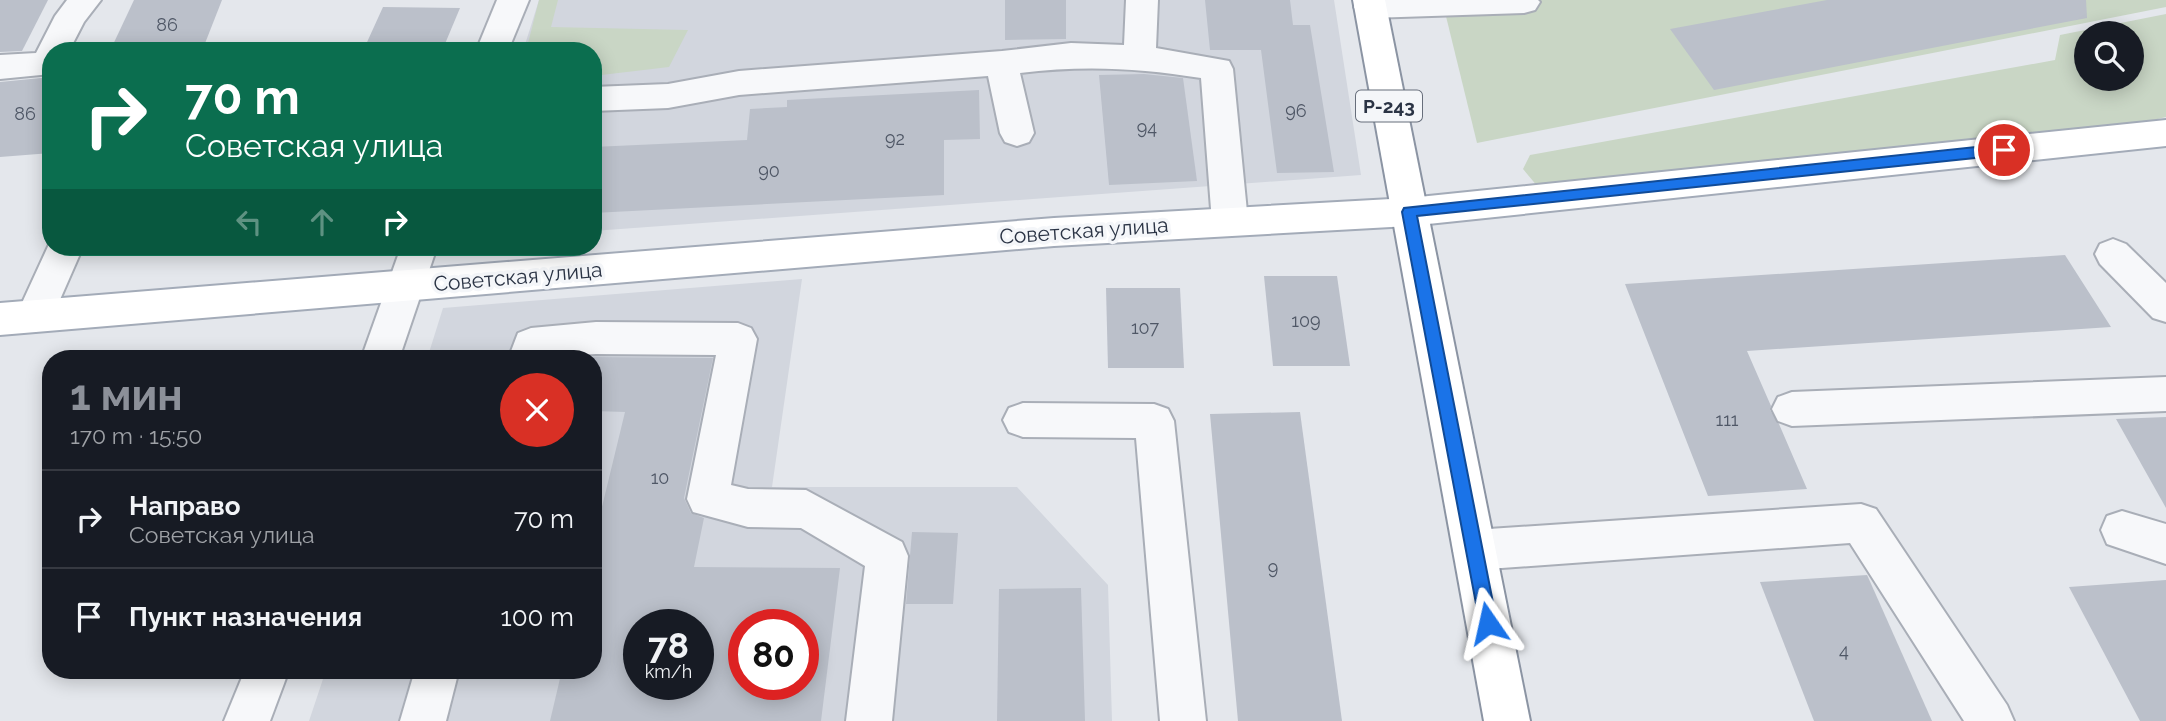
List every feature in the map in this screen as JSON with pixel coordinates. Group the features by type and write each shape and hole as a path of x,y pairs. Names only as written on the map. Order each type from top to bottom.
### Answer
{"main road":[{"name":"Р-243","path":"1369,4 1507,721"},
{"name":"Советская улица","path":"18,317 1054,232 1409,212 2166,133"}],"street":[{"path":"58,42 71,16 85,0"},
{"path":"496,42 513,0"},
{"path":"1139,57 1142,0"},
{"path":"1369,4 1524,2"},
{"path":"602,99 668,96 739,83 1002,63 1071,55 1139,57 1217,69 1230,222"},
{"path":"1002,63 1017,133"},
{"path":"0,67 42,64"},
{"path":"2113,254 2166,307"},
{"path":"18,317 59,256"},
{"path":"383,350 416,256"},
{"path":"529,350 531,344 596,338 738,340 708,499 748,508 806,509 887,556 869,721"},
{"path":"1792,409 2166,394"},
{"path":"1023,420 1154,421 1183,721"},
{"path":"1474,550 1861,523 1991,721"},
{"path":"2122,530 2166,544"},
{"path":"247,721 263,679"},
{"path":"423,721 435,679"}],"shaded area":[{"path":"539,0 1334,0 1361,175 602,230 602,42 526,42"},
{"path":"802,279 772,487 1017,487 1108,585 1112,721 309,721 323,679 602,679 602,350 430,350 443,308"}],"green space":[{"path":"539,0 558,0 551,27 688,30 669,67 602,75 602,42 528,42"},
{"path":"1442,0 2166,0 2166,7 2095,21 2074,21 2074,25 1477,143"},
{"path":"2166,14 2166,117 2141,123 1538,187 1523,169 1530,155 2055,60 2060,35 2074,32 2074,91 2144,91 2144,21 2131,21"}],"building":[{"path":"0,0 48,0 22,51 0,52"},
{"path":"134,0 222,0 206,42 114,42"},
{"path":"1005,0 1066,0 1066,39 1005,40"},
{"path":"1205,0 1290,0 1293,25 1310,25 1334,172 1277,173 1261,50 1210,50"},
{"path":"1827,0 2086,0 2087,18 1714,90 1670,29"},
{"path":"383,7 460,8 446,42 367,42"},
{"path":"1144,74 1183,78 1197,181 1109,185 1099,75"},
{"path":"42,78 42,154 0,157 0,82"},
{"path":"979,90 980,139 944,140 944,195 602,213 602,147 747,140 750,109 787,107 787,100"},
{"path":"2065,255 2111,327 1747,351 1771,406 1770,410 1779,424 1807,489 1708,496 1625,284"},
{"path":"1264,276 1337,276 1350,366 1273,366"},
{"path":"1106,288 1180,288 1184,368 1108,368"},
{"path":"602,357 713,358 684,498 691,513 704,518 694,567 840,568 821,721 550,721 560,679 602,679 602,507 625,412 602,411"},
{"path":"1300,412 1342,721 1238,721 1210,414"},
{"path":"2166,417 2166,508 2116,419"},
{"path":"912,532 958,533 953,604 906,604"},
{"path":"1867,575 1932,721 1814,721 1760,582"},
{"path":"2166,580 2166,721 2140,721 2069,587"},
{"path":"1081,588 1085,721 997,721 999,589"}],"route":[{"path":"1488,623 1409,212 2004,150"}]}
